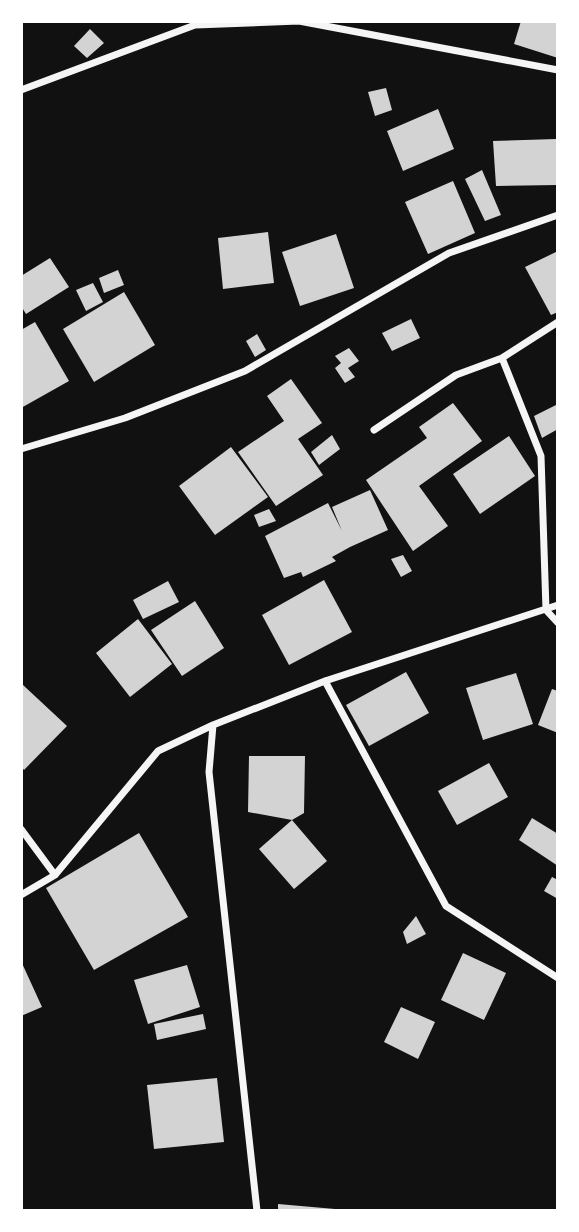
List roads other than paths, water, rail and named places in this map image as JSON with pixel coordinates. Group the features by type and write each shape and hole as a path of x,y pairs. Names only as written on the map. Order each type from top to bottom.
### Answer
{"street":[{"path":"21,90 195,25 208,24 299,21 558,70"},
{"path":"21,449 125,418 245,371 449,253 558,215"},
{"path":"374,430 456,375 502,358 558,322"},
{"path":"502,358 541,456 546,610 558,623"},
{"path":"21,895 55,875 158,751 213,725 325,681 558,605"},
{"path":"325,681 446,906 558,978"},
{"path":"213,725 209,772 257,1211"},
{"path":"21,829 55,875"}]}
